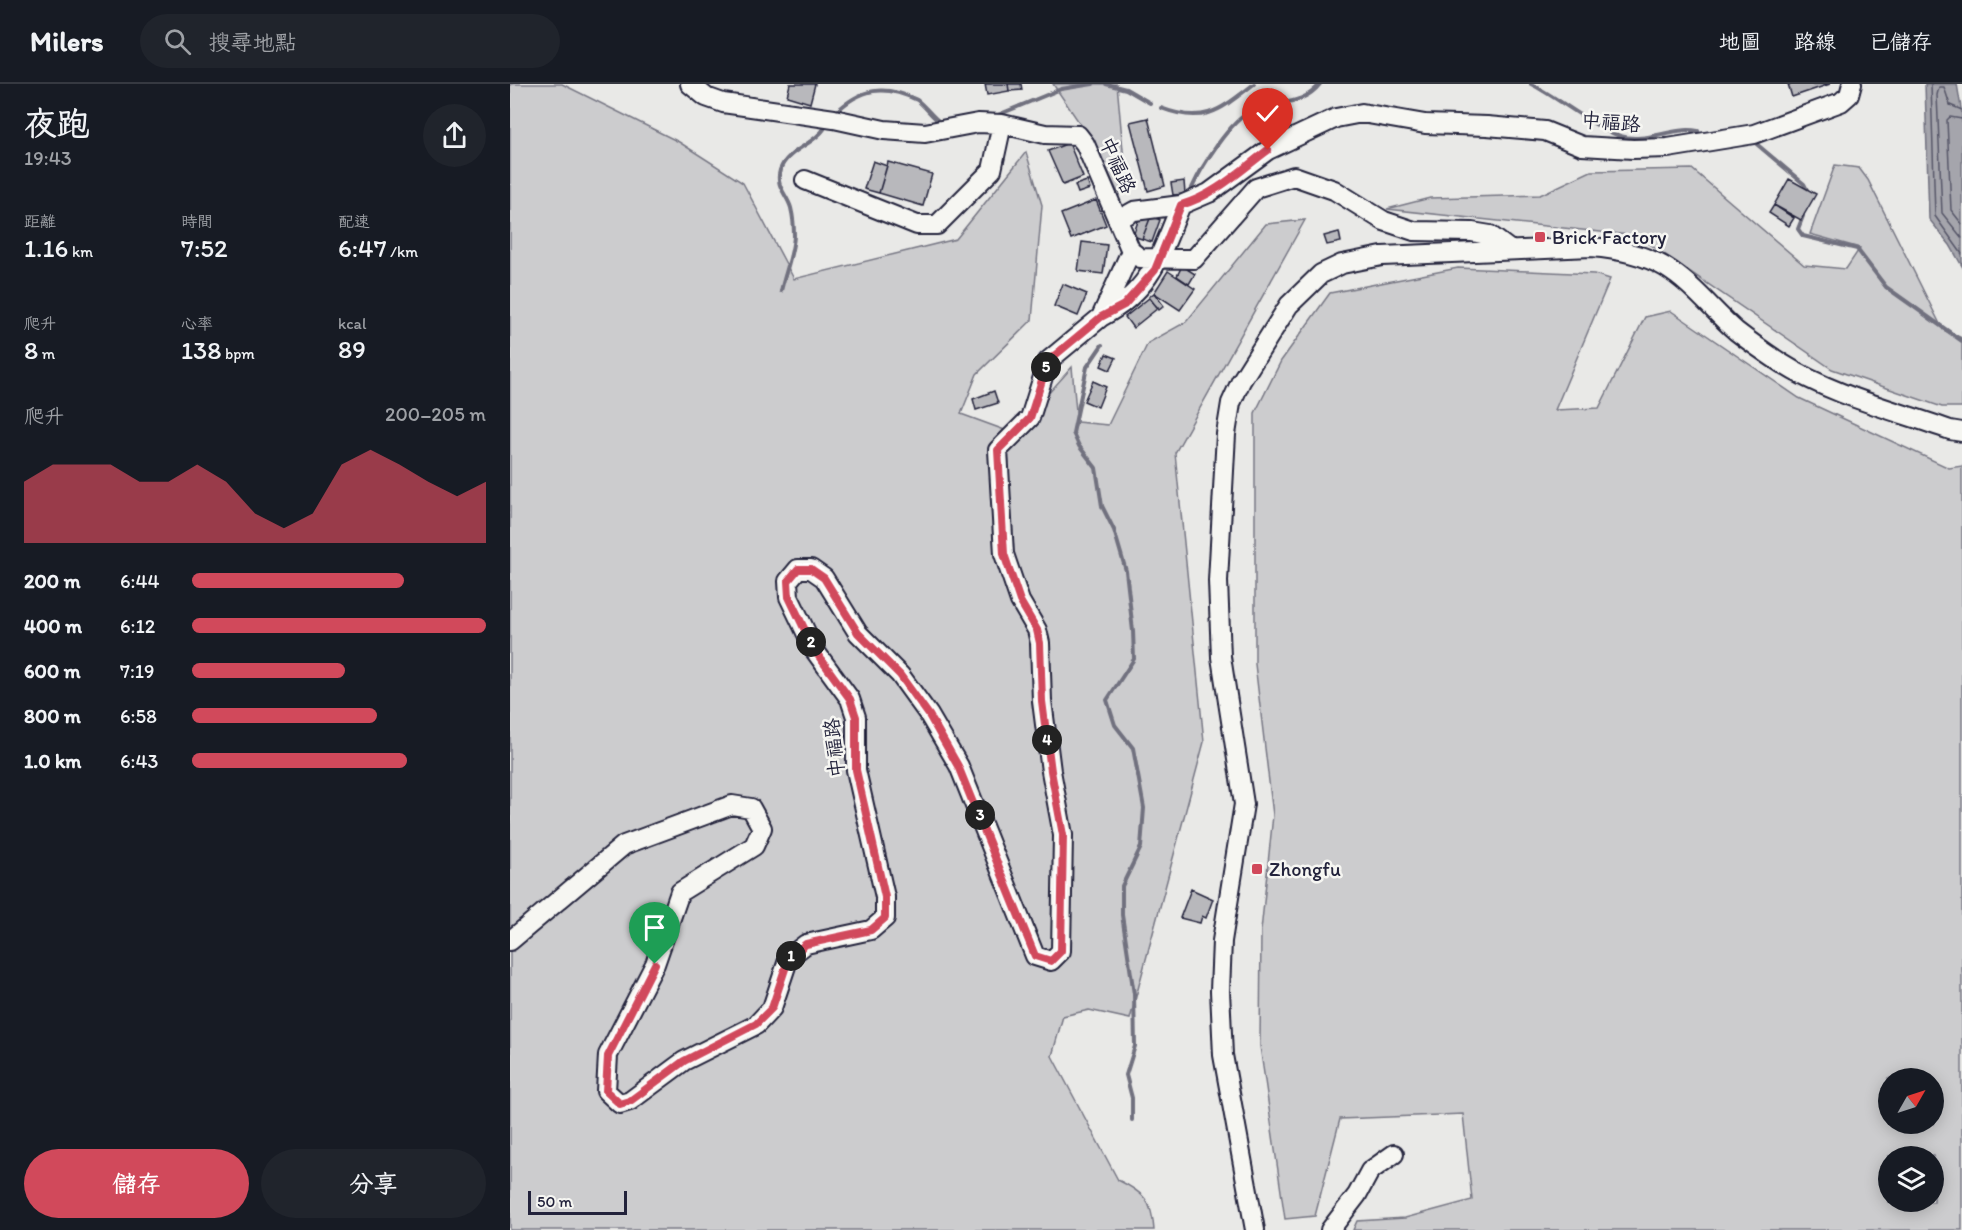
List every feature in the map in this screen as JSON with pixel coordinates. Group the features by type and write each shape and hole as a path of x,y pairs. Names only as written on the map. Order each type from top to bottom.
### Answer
{"street":[{"name":"中福路","path":"690,84 705,97 723,103 834,119 884,130 925,133 978,123 1002,124 1045,134 1078,135 1085,144 1131,251 1101,317"},
{"name":"中福路","path":"510,941 624,846 732,805 752,808 762,828 754,846 680,892 655,964 608,1056 606,1091 620,1104 630,1101 684,1061 756,1024 772,1008 789,957 806,944 871,930 885,918 885,897 856,770 856,717 850,699 815,651 789,597 788,581 798,569 811,569 824,578 858,633 900,675 929,715 958,766 1035,956 1051,961 1061,951 1063,835 1051,771 1042,701 1040,643 1037,630 1020,601 1004,554 998,450 1030,418 1048,361 1101,317 1124,305 1155,270 1181,205 1203,197 1268,150 1336,118 1362,113 1425,124 1545,131 1582,146 1668,148 1754,134 1841,102 1849,95 1852,84"},
{"path":"805,180 917,225 937,225 992,170 1002,124"},
{"path":"1131,251 1140,258 1194,260 1256,188 1294,176 1334,190 1384,221 1414,231 1472,232 1490,235 1510,250"},
{"path":"1118,220 1134,211 1181,205"},
{"path":"1255,1230 1223,1055 1220,991 1222,941 1244,804 1221,657 1218,591 1226,434 1231,403 1246,373 1289,305 1321,274 1342,264 1382,256 1591,247 1642,256 1665,267 1688,284 1737,331 1782,363 1816,381 1950,430 1962,432"},
{"path":"1330,1230 1357,1195 1370,1171 1394,1154"}],"shaded area":[{"path":"510,84 562,84 679,142 743,183 794,279 956,239 1026,152 1042,205 1032,320 977,374 961,414 1013,433 1072,367 1077,422 1108,425 1148,343 1186,322 1266,224 1305,220 1175,453 1204,742 1130,1019 1089,1010 1063,1016 1052,1056 1118,1180 1134,1189 1149,1204 1154,1230 510,1230"},
{"path":"1053,84 1117,84 1125,172 1119,195 1098,150"},
{"path":"1835,165 1859,168 1868,180 1943,330 1962,338 1962,407 1942,407 1832,369 1638,236 1387,209 1430,198 1540,195 1591,171 1692,169 1804,265 1846,269 1860,248 1810,234"},
{"path":"1458,268 1594,274 1610,279 1555,410 1599,408 1645,317 1671,311 1799,398 1949,468 1962,466 1962,1230 1353,1230 1357,1221 1405,1218 1472,1200 1463,1114 1340,1119 1315,1216 1285,1219 1260,1046 1261,931 1273,815 1255,664 1255,413 1281,361 1330,293"}],"water":[{"path":"1925,84 1957,84 1962,114 1962,266 1950,245 1929,219"}],"building":[{"path":"790,84 815,84 810,103 787,96"},
{"path":"985,84 1008,84 1009,91 987,95"},
{"path":"1008,84 1021,84 1022,90 1009,91"},
{"path":"1788,84 1830,84 1792,97"},
{"path":"1148,118 1165,186 1148,191 1130,122"},
{"path":"1069,143 1083,177 1063,185 1048,151"},
{"path":"873,161 887,166 879,193 864,189"},
{"path":"888,162 932,174 923,206 879,193"},
{"path":"1789,179 1816,194 1801,220 1774,205"},
{"path":"1087,181 1090,189 1078,193 1075,185"},
{"path":"1184,181 1185,194 1173,195 1171,183"},
{"path":"1096,200 1106,225 1071,239 1061,214"},
{"path":"1774,205 1794,218 1789,226 1769,213"},
{"path":"1141,212 1151,216 1142,239 1133,236"},
{"path":"1151,216 1160,220 1152,242 1142,239"},
{"path":"1339,232 1341,242 1327,245 1324,236"},
{"path":"1082,242 1107,245 1103,274 1078,271"},
{"path":"1182,266 1195,274 1189,284 1177,276"},
{"path":"1168,271 1195,289 1180,310 1154,293"},
{"path":"1063,284 1087,294 1078,316 1054,306"},
{"path":"1154,293 1164,306 1159,310 1149,297"},
{"path":"1149,298 1158,308 1133,328 1125,317"},
{"path":"1106,354 1116,358 1110,370 1101,366"},
{"path":"1093,381 1106,387 1098,407 1084,401"},
{"path":"994,391 998,403 976,410 973,399"},
{"path":"1191,889 1213,899 1206,918 1202,916 1200,923 1180,918"}],"waterway":[{"path":"993,117 1061,89 1093,84"},
{"path":"1106,84 1126,89 1150,103"},
{"path":"1161,108 1176,113 1201,115 1221,108 1254,84"},
{"path":"1192,188 1218,145 1244,116 1261,108 1297,100 1320,84"},
{"path":"1531,84 1599,126 1620,136 1640,138 1678,131 1698,131"},
{"path":"835,113 854,98 883,90 917,100 941,123"},
{"path":"781,291 791,257 794,236 791,208 779,181 780,170 788,157 824,129"},
{"path":"1753,141 1804,184 1808,192"},
{"path":"1803,216 1798,229 1803,236 1857,249 1886,287 1962,341"},
{"path":"1102,345 1087,367 1073,433 1079,446 1096,468 1102,506 1114,530 1126,571 1133,631 1134,659 1107,700 1115,725 1133,748 1144,808 1141,847 1122,886 1122,915 1134,994 1135,1046 1126,1075 1132,1098 1132,1120"}],"place":[{"name":"Brick Factory","path":"1540,237"},
{"name":"Zhongfu","path":"1257,869"}],"route":[{"path":"655,964 608,1056 606,1091 620,1104 630,1101 684,1061 756,1024 772,1008 789,957 806,944 871,930 885,918 885,897 856,770 856,717 850,699 815,651 789,597 788,581 798,569 811,569 824,578 858,633 900,675 929,715 958,766 1035,956 1051,961 1061,951 1063,835 1051,771 1042,701 1040,643 1037,630 1020,601 1004,554 998,450 1030,418 1048,361 1101,317 1124,305 1155,270 1181,205 1198,201 1268,150"}]}
